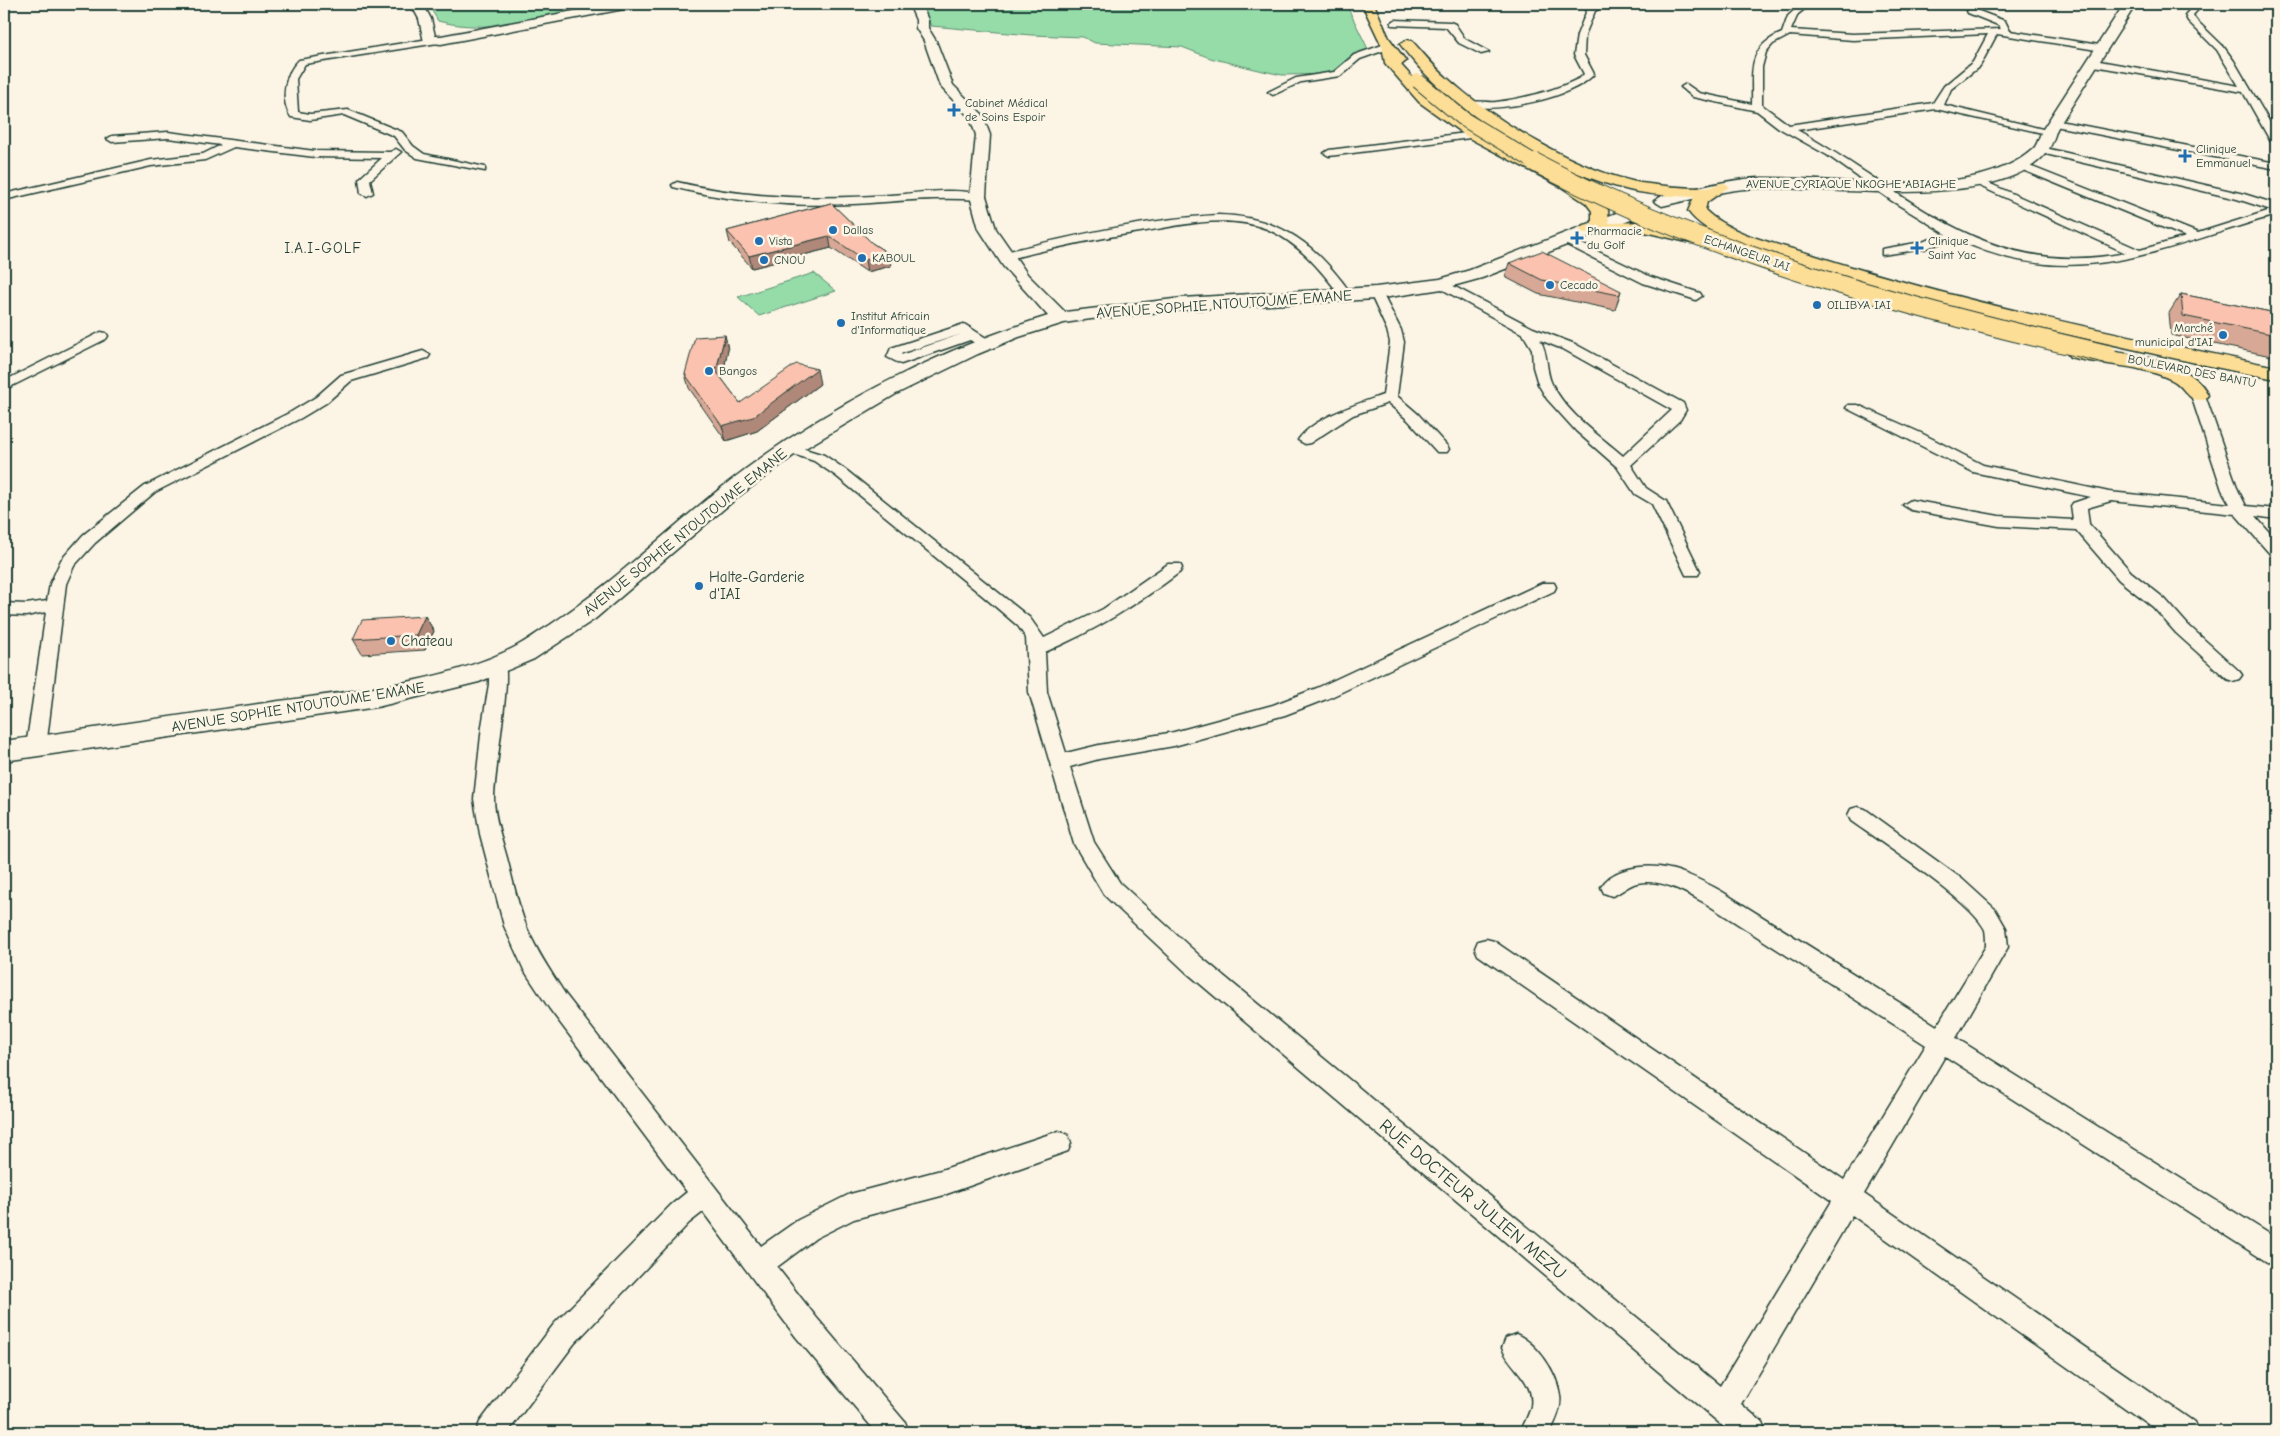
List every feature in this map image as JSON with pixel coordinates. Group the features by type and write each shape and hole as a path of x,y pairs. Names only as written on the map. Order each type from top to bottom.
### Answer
{"highway":[{"path":"1368,4 1388,46 1392,62 1408,82 1429,103 1474,135 1569,185 1598,205 1602,215 1611,219 1698,240"},
{"path":"1390,10 1423,80"},
{"path":"1407,44 1443,83 1518,135 1643,197"},
{"path":"1388,46 1423,80"},
{"name":"ECHANGEUR IAI","path":"1423,80 1450,109 1518,153 1582,186 1676,227 1760,259 1884,299 2109,353"},
{"path":"1598,176 1642,187 1697,193"},
{"path":"1569,185 1611,219"},
{"path":"1712,225 1700,216 1696,211 1696,205 1700,199 1721,187"},
{"path":"1667,205 1712,225 1807,259 1916,291 2114,339 2276,374"},
{"path":"1648,218 1698,240 1804,279 1877,302 1990,333 2109,353 2169,371"},
{"name":"BOULEVARD DES BANTU","path":"2109,353 2149,364 2276,387"},
{"name":"BOULEVARD DES BANTU","path":"2109,353 2276,374"},
{"path":"2149,364 2169,371 2192,385 2198,395"}],"street":[{"path":"417,4 424,19 429,39 442,40"},
{"path":"481,169 422,156 393,132 345,112 310,117 295,115 288,88 297,66 309,60 442,40 629,4"},
{"path":"915,4 922,20 922,28 930,41 947,86 977,117 981,125 983,135 978,198 986,226 1005,256 1033,291 1061,318"},
{"path":"1471,104 1486,106 1499,104 1556,92 1583,82 1589,74 1579,55 1581,35 1591,10 1603,4"},
{"path":"1787,32 1787,23 1799,7 1808,4"},
{"path":"2128,4 2094,63 2051,128 2041,150 2232,194 2276,210"},
{"path":"2199,4 2191,10 2192,21 2220,48 2247,90 2276,142"},
{"path":"1971,11 2002,23 2006,32"},
{"path":"1395,23 1447,24 1452,26 1462,41 1484,52"},
{"path":"1760,109 1757,104 1757,75 1760,57 1765,46 1787,32 1838,36 1994,31 2103,48"},
{"path":"1936,106 1940,103 1947,88 1957,78 1977,64 1994,31"},
{"path":"1892,45 1895,35"},
{"path":"1273,92 1303,79 1337,74 1357,56 1388,46"},
{"path":"2094,63 2247,90"},
{"path":"1686,87 1696,95 1760,109 1832,153 1875,185 1956,234 1983,246 2028,258 2070,262 2139,254 2276,210"},
{"path":"1790,128 1936,106 2051,128 2276,166"},
{"path":"112,138 168,135 314,154 393,156"},
{"path":"1329,153 1474,135"},
{"path":"367,193 364,179 393,156 404,141"},
{"path":"4,197 152,163 205,157 233,143"},
{"name":"AVENUE CYRIAQUE NKOGHE ABIAGHE","path":"1667,205 1697,193 1721,187 1759,183 1940,186 1977,181 2000,176 2022,166 2041,150"},
{"path":"2022,166 2197,236"},
{"path":"1977,181 2139,254"},
{"path":"677,185 708,193 776,202 854,201 926,194 954,194 978,198"},
{"path":"1611,219 1668,216 1672,212 1667,205 1643,197"},
{"name":"AVENUE SOPHIE NTOUTOUME EMANE","path":"4,751 377,697 431,686 498,666 525,653 586,613 731,491 789,448 829,423 979,339 1061,318 1182,304 1376,293 1442,284 1476,274 1611,219 1624,200 1643,197"},
{"path":"1005,256 1069,240 1172,223 1200,219 1238,219 1262,224 1293,241 1330,274 1346,295"},
{"path":"1886,252 1924,244 1956,234"},
{"path":"1563,239 1647,280 1696,296"},
{"path":"1442,284 1528,332 1570,347 1678,406 1679,410 1675,417 1623,464"},
{"path":"1376,293 1394,330 1396,342 1390,397"},
{"path":"964,328 979,339 902,360 894,357 896,351 964,328"},
{"path":"1528,332 1539,349 1538,361 1543,378 1552,394 1562,408 1623,464 1640,491 1658,501 1692,571"},
{"path":"4,386 101,336"},
{"path":"36,747 58,584 67,564 88,539 150,489 296,416 321,400 346,378 423,355"},
{"path":"2198,395 2217,457 2241,511 2276,550"},
{"path":"1306,440 1321,428 1348,412 1390,397"},
{"path":"1390,397 1413,417 1442,449"},
{"path":"1853,408 1916,436 1978,469 2060,484 2110,496 2276,514"},
{"path":"789,448 819,458 841,473 946,556 1024,622 1035,637 1038,648 1069,635 1115,610 1151,587 1174,568"},
{"path":"2110,496 2079,506 2081,524 2125,576 2159,603 2182,629 2233,675"},
{"path":"1912,505 1999,521 2081,524"},
{"path":"1061,762 1099,752 1174,739 1278,710 1324,693 1548,587"},
{"path":"4,609 26,610 54,605"},
{"name":"RUE DOCTEUR JULIEN MEZU","path":"1038,648 1038,692 1061,762 1064,782 1084,844 1112,889 1194,965 1752,1432"},
{"path":"498,666 498,684 491,726 484,799 490,834 515,926 532,963 557,1001 883,1428"},
{"path":"1723,1408 1998,948 1995,928 1983,911 1947,879 1858,815"},
{"path":"1612,887 1633,874 1649,872 1683,881 1721,902 2276,1253"},
{"path":"1486,948 1602,1026 1847,1200 2184,1432"},
{"path":"759,1264 807,1229 850,1206 941,1183 1059,1143"},
{"path":"490,1432 564,1334 680,1214 705,1194"},
{"path":"1516,1348 1541,1376 1547,1395 1542,1421 1536,1432"}],"green space":[{"path":"428,4 616,4 527,22 481,26 459,25 438,21"},
{"path":"921,4 1346,4 1369,51 1350,60 1333,74 1282,75 1210,58 1182,47 1095,43 1083,37 1031,35 931,26"},
{"path":"814,273 836,291 759,316 738,297"}],"building":[{"path":"831,203 872,243 889,254 865,260 829,236 749,256 727,231"},
{"path":"1542,251 1621,291 1619,295 1542,280 1509,263"},
{"path":"2181,294 2276,313 2276,335 2183,316"},
{"path":"725,335 716,371 740,403 796,364 817,369 753,417 722,426 685,374 695,337"},
{"path":"425,616 416,635 353,639 362,620"}],"place":[{"name":"Cabinet Médical de Soins Espoir","path":"954,110"},
{"name":"Clinique Emmanuel","path":"2185,156"},
{"name":"Dallas","path":"833,230"},
{"name":"Pharmacie du Golf","path":"1577,238"},
{"name":"Vista","path":"759,241"},
{"name":"Clinique Saint Yac","path":"1917,248"},
{"name":"KABOUL","path":"862,258"},
{"name":"CNOU","path":"764,260"},
{"name":"Cecado","path":"1550,285"},
{"name":"OILIBYA IAI","path":"1817,305"},
{"name":"Institut Africain d'Informatique","path":"841,323"},
{"name":"Marché municipal d'IAI","path":"2223,335"},
{"name":"Bangos","path":"709,371"},
{"name":"Halte-Garderie d'IAI","path":"699,586"},
{"name":"Chateau","path":"391,641"}],"district":[{"name":"I.A.I-GOLF","path":"323,248"}]}
